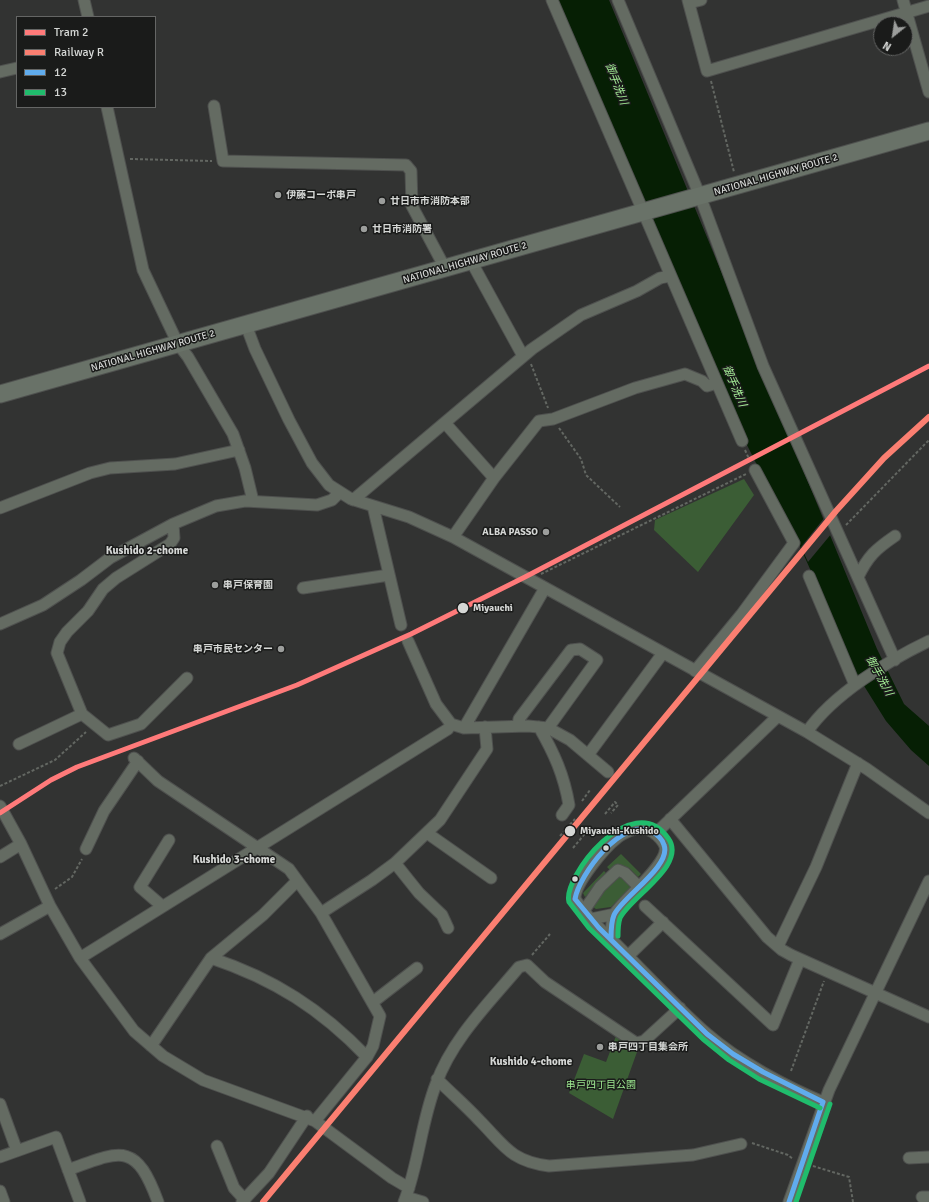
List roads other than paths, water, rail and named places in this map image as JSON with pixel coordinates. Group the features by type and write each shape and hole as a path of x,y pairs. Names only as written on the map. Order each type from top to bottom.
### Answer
{"highway":[{"name":"NATIONAL HIGHWAY ROUTE 2","path":"0,394 929,131"}],"street":[{"path":"84,0 88,16"},
{"path":"552,0 645,211 670,276 742,442"},
{"path":"618,0 763,366 835,529 858,577 893,661"},
{"path":"701,0 688,2 707,72 929,6"},
{"path":"903,0 929,92"},
{"path":"0,72 16,68"},
{"path":"214,106 223,161 406,164 411,171 412,206 445,268"},
{"path":"107,108 143,270 178,344 188,357 233,434 245,468 253,501"},
{"path":"472,261 525,355"},
{"path":"354,500 525,355 581,315 637,291 660,278 670,276"},
{"path":"246,325 265,370 312,464 324,480 339,493 354,500 409,517 453,537 777,717 807,732 858,763 929,813"},
{"path":"453,537 494,478 539,422 553,419 635,388 685,374 702,381 706,386 717,383"},
{"path":"445,423 494,478"},
{"path":"0,508 90,473 110,468 175,464 239,450"},
{"path":"695,671 741,615 794,543 755,470"},
{"path":"0,624 43,605 81,580 110,558 173,524 216,506 253,501 317,505 332,500 339,493"},
{"path":"373,506 401,625"},
{"path":"173,524 174,538 170,544 116,578 103,589 88,611 67,632 60,642 56,653 82,714 108,735 141,724 187,678"},
{"path":"858,577 864,564 875,550 895,536"},
{"path":"303,588 389,575"},
{"path":"809,576 857,684"},
{"path":"464,728 546,588"},
{"path":"408,641 436,704 451,724 464,728 518,726 543,727 570,740 608,772"},
{"path":"807,732 817,718 857,684 893,661 929,641"},
{"path":"518,726 519,719 571,650 580,649 597,660 543,727"},
{"path":"588,755 663,653"},
{"path":"19,744 82,714"},
{"path":"655,834 777,717"},
{"path":"80,958 256,847 377,774 448,729 451,724"},
{"path":"543,727 555,754 566,788 569,805 562,815"},
{"path":"321,913 372,880 395,863 440,820 487,749 485,728"},
{"path":"86,849 104,812 136,760 158,781 289,869 321,913 380,1016 373,1046 367,1057 311,1118 269,1174 244,1201 234,1188 218,1146"},
{"path":"778,946 816,867 858,763"},
{"path":"0,806 21,844 47,901 80,958 134,1031 163,1056 203,1080 311,1118 392,1178 406,1195 423,1202"},
{"path":"670,819 768,937 778,946 827,972 929,1017"},
{"path":"611,939 615,914 654,870 665,855 663,843 655,834 647,829 635,828 617,837 587,872 576,888 575,899 587,916 708,1035 728,1050 802,1093 823,1102"},
{"path":"427,833 491,878"},
{"path":"162,906 140,887 169,840"},
{"path":"0,857 21,844"},
{"path":"395,863 419,893 442,916 448,928"},
{"path":"587,916 600,887 618,870 625,873 639,887"},
{"path":"151,1046 211,958 263,915 297,881"},
{"path":"789,1202 823,1102 929,881"},
{"path":"0,934 47,901"},
{"path":"645,906 773,1025 800,959"},
{"path":"587,916 615,914"},
{"path":"628,956 663,922"},
{"path":"211,958 260,976 318,1012 347,1037 367,1057"},
{"path":"406,1195 437,1079 456,1043 523,965 531,967 546,982 636,1043 644,1041 680,1008"},
{"path":"373,1002 416,968"},
{"path":"437,1079 481,1122 502,1146 521,1159 539,1165 549,1166 614,1162 693,1155 741,1144"},
{"path":"0,1104 17,1151"},
{"path":"0,1157 56,1137 80,1202"},
{"path":"68,1170 106,1156 128,1156 140,1165 149,1178 158,1202"},
{"path":"909,1158 929,1157"},
{"path":"0,1191 4,1202"}],"water":[{"name":"御手洗川","path":"556,0 609,0 877,649 904,704 929,726 929,766 911,750 886,721 856,673 791,526 747,445"}],"tram line":[{"name":"2","path":"0,813 51,780 77,767 297,685 411,634 525,577 929,366"}],"rail line":[{"name":"R","path":"263,1202 836,511 884,458 929,417"}],"place":[{"name":"伊藤コーポ串戸","path":"278,195"},
{"name":"廿日市市消防本部","path":"382,201"},
{"name":"廿日市消防署","path":"364,229"},
{"name":"ALBA PASSO","path":"546,532"},
{"name":"串戸保育園","path":"215,585"},
{"name":"Miyauchi","path":"463,608"},
{"name":"串戸市民センター","path":"281,649"},
{"name":"Miyauchi-Kushido","path":"570,831"},
{"name":"串戸四丁目集会所","path":"600,1047"}],"district":[{"name":"Kushido 2-chome","path":"147,551"},
{"name":"Kushido 3-chome","path":"234,860"},
{"name":"Kushido 4-chome","path":"531,1062"}],"park label":[{"name":"串戸四丁目公園","path":"601,1085"}]}
